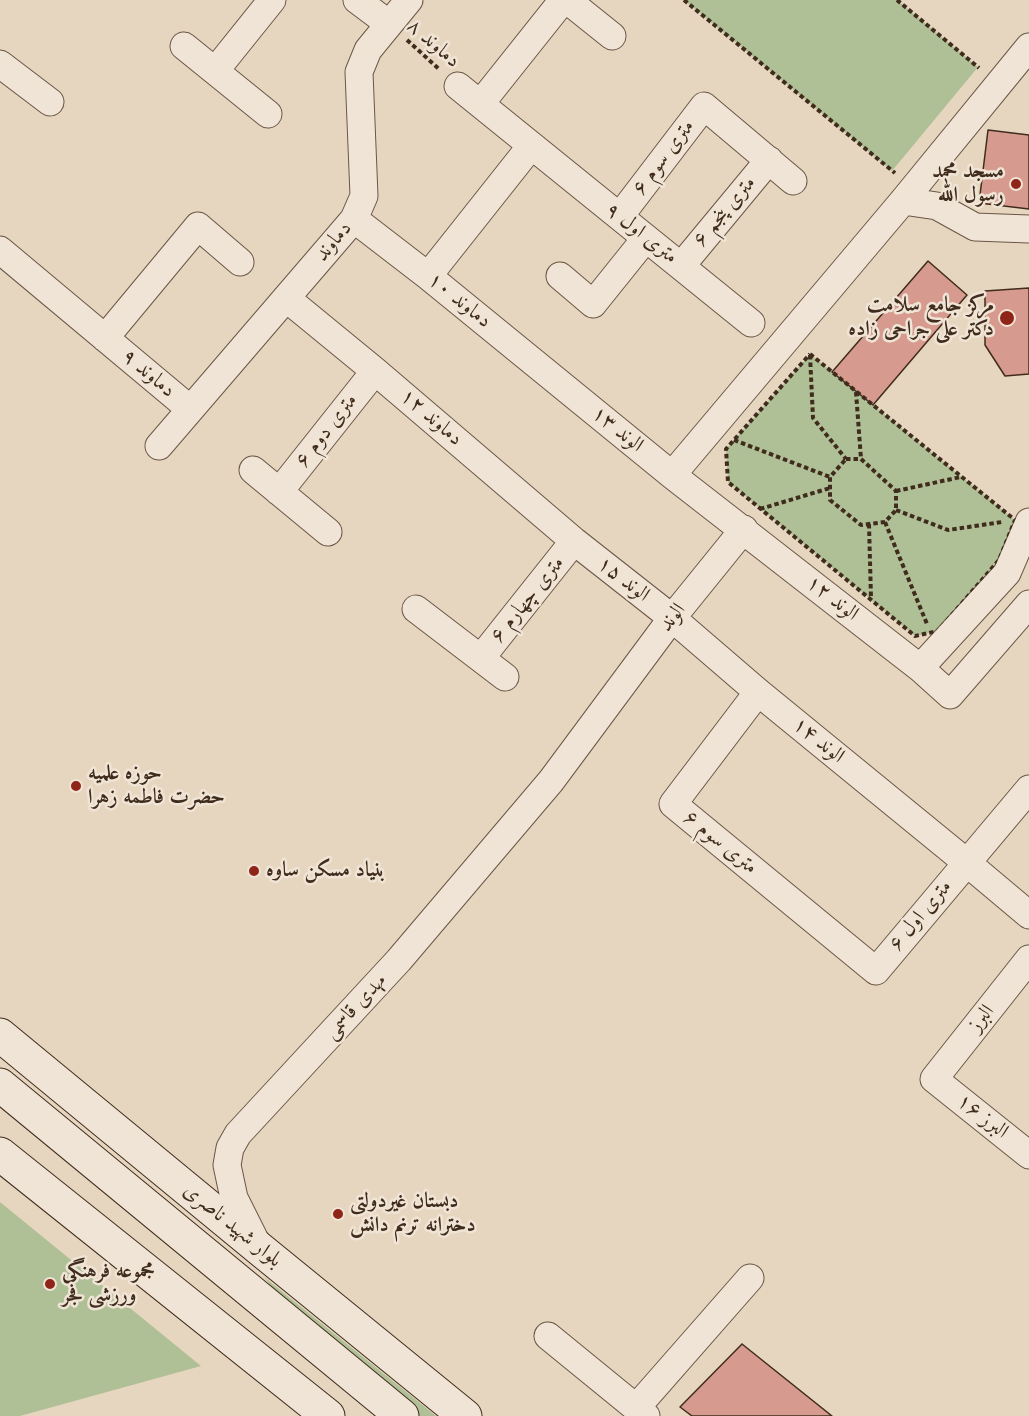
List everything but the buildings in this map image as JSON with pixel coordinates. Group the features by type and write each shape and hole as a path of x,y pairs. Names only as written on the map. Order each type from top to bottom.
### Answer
{"main road":[{"name":"بلوار شهید ناصری","path":"0,1035 465,1416"},
{"name":"بلوار شهید ناصری","path":"0,1085 402,1416"},
{"path":"0,1154 328,1416"}],"street":[{"path":"215,71 272,0"},
{"path":"357,0 389,24"},
{"name":"دماوند","path":"159,446 354,219 364,196 359,72 368,50 409,0"},
{"path":"481,103 565,0 612,36"},
{"path":"183,46 268,114"},
{"path":"752,519 672,475 1029,47"},
{"path":"0,64 50,102"},
{"name":"۹ متری اول","path":"458,86 751,323"},
{"name":"۶ متری سوم","path":"620,216 704,106 793,181"},
{"path":"428,276 531,146"},
{"name":"۶ متری پنجم","path":"682,265 769,160"},
{"path":"908,194 937,206 975,227 1029,229"},
{"name":"دماوند ۱۰","path":"354,219 562,385"},
{"path":"105,338 198,226 240,262"},
{"path":"560,276 594,304 646,238"},
{"name":"دماوند ۹","path":"0,250 190,409"},
{"name":"دماوند ۱۲","path":"286,297 375,370 574,541"},
{"name":"۶ متری دوم","path":"279,492 375,370"},
{"name":"الوند ۱۳","path":"562,385 672,475"},
{"path":"253,470 328,532"},
{"name":"الوند","path":"551,781 672,618 752,519"},
{"name":"الوند ۱۲","path":"752,519 950,695 1029,604"},
{"path":"920,668 1007,573 1022,521"},
{"name":"الوند ۱۵","path":"574,541 672,618"},
{"name":"۶ متری چهارم","path":"481,658 574,541"},
{"path":"1007,573 1029,593"},
{"path":"416,609 505,678"},
{"name":"الوند ۱۴","path":"672,618 758,692 1029,915"},
{"name":"۶ متری سوم","path":"758,692 673,804 876,971"},
{"name":"مهدی قاسمی","path":"261,1250 234,1198 227,1164 230,1148 238,1134 399,960 551,781"},
{"path":"966,862 1029,789"},
{"name":"۶ متری اول","path":"876,971 966,862"},
{"name":"البرز","path":"934,1079 1029,959"},
{"name":"البرز ۱۶","path":"934,1079 1029,1155"},
{"path":"548,1336 641,1412 750,1278"}],"path":[{"path":"684,0 908,194"},
{"path":"897,0 999,84"},
{"name":"دماوند ۸","path":"389,24 458,86"},
{"path":"810,354 961,477 1022,521"},
{"path":"810,354 726,449 728,482 752,519 871,600 915,636 938,631 999,560 1022,521"},
{"path":"810,354 813,417 846,459"},
{"path":"856,392 861,459"},
{"path":"734,440 830,477"},
{"path":"846,459 861,459 896,491 896,510 885,522 861,525 830,500 830,477 846,459"},
{"path":"896,491 961,477"},
{"path":"752,519 830,488"},
{"path":"896,510 948,530 1022,521"},
{"path":"885,522 931,633"},
{"path":"869,524 871,600"}],"green space":[{"path":"684,0 897,0 978,67 892,171"},
{"path":"810,354 1015,520 999,560 938,631 915,636 728,482 726,449"},
{"name":"مجموعه فرهنگی ورزشی فجر","path":"0,1202 201,1366 20,1416 0,1416"},
{"path":"264,1277 436,1416 418,1416 293,1314"}],"place":[{"name":"مسجد محمد رسول الله","path":"1016,184"},
{"name":"مرکز جامع سلامت دکتر علی جراحی زاده","path":"1007,318"},
{"name":"حوزه علمیه حضرت فاطمه زهرا","path":"76,786"},
{"name":"بنیاد مسکن ساوه","path":"254,871"},
{"name":"دبستان غیردولتی دخترانه ترنم دانش","path":"338,1214"},
{"name":"مجموعه فرهنگی ورزشی فجر","path":"50,1284"}]}
